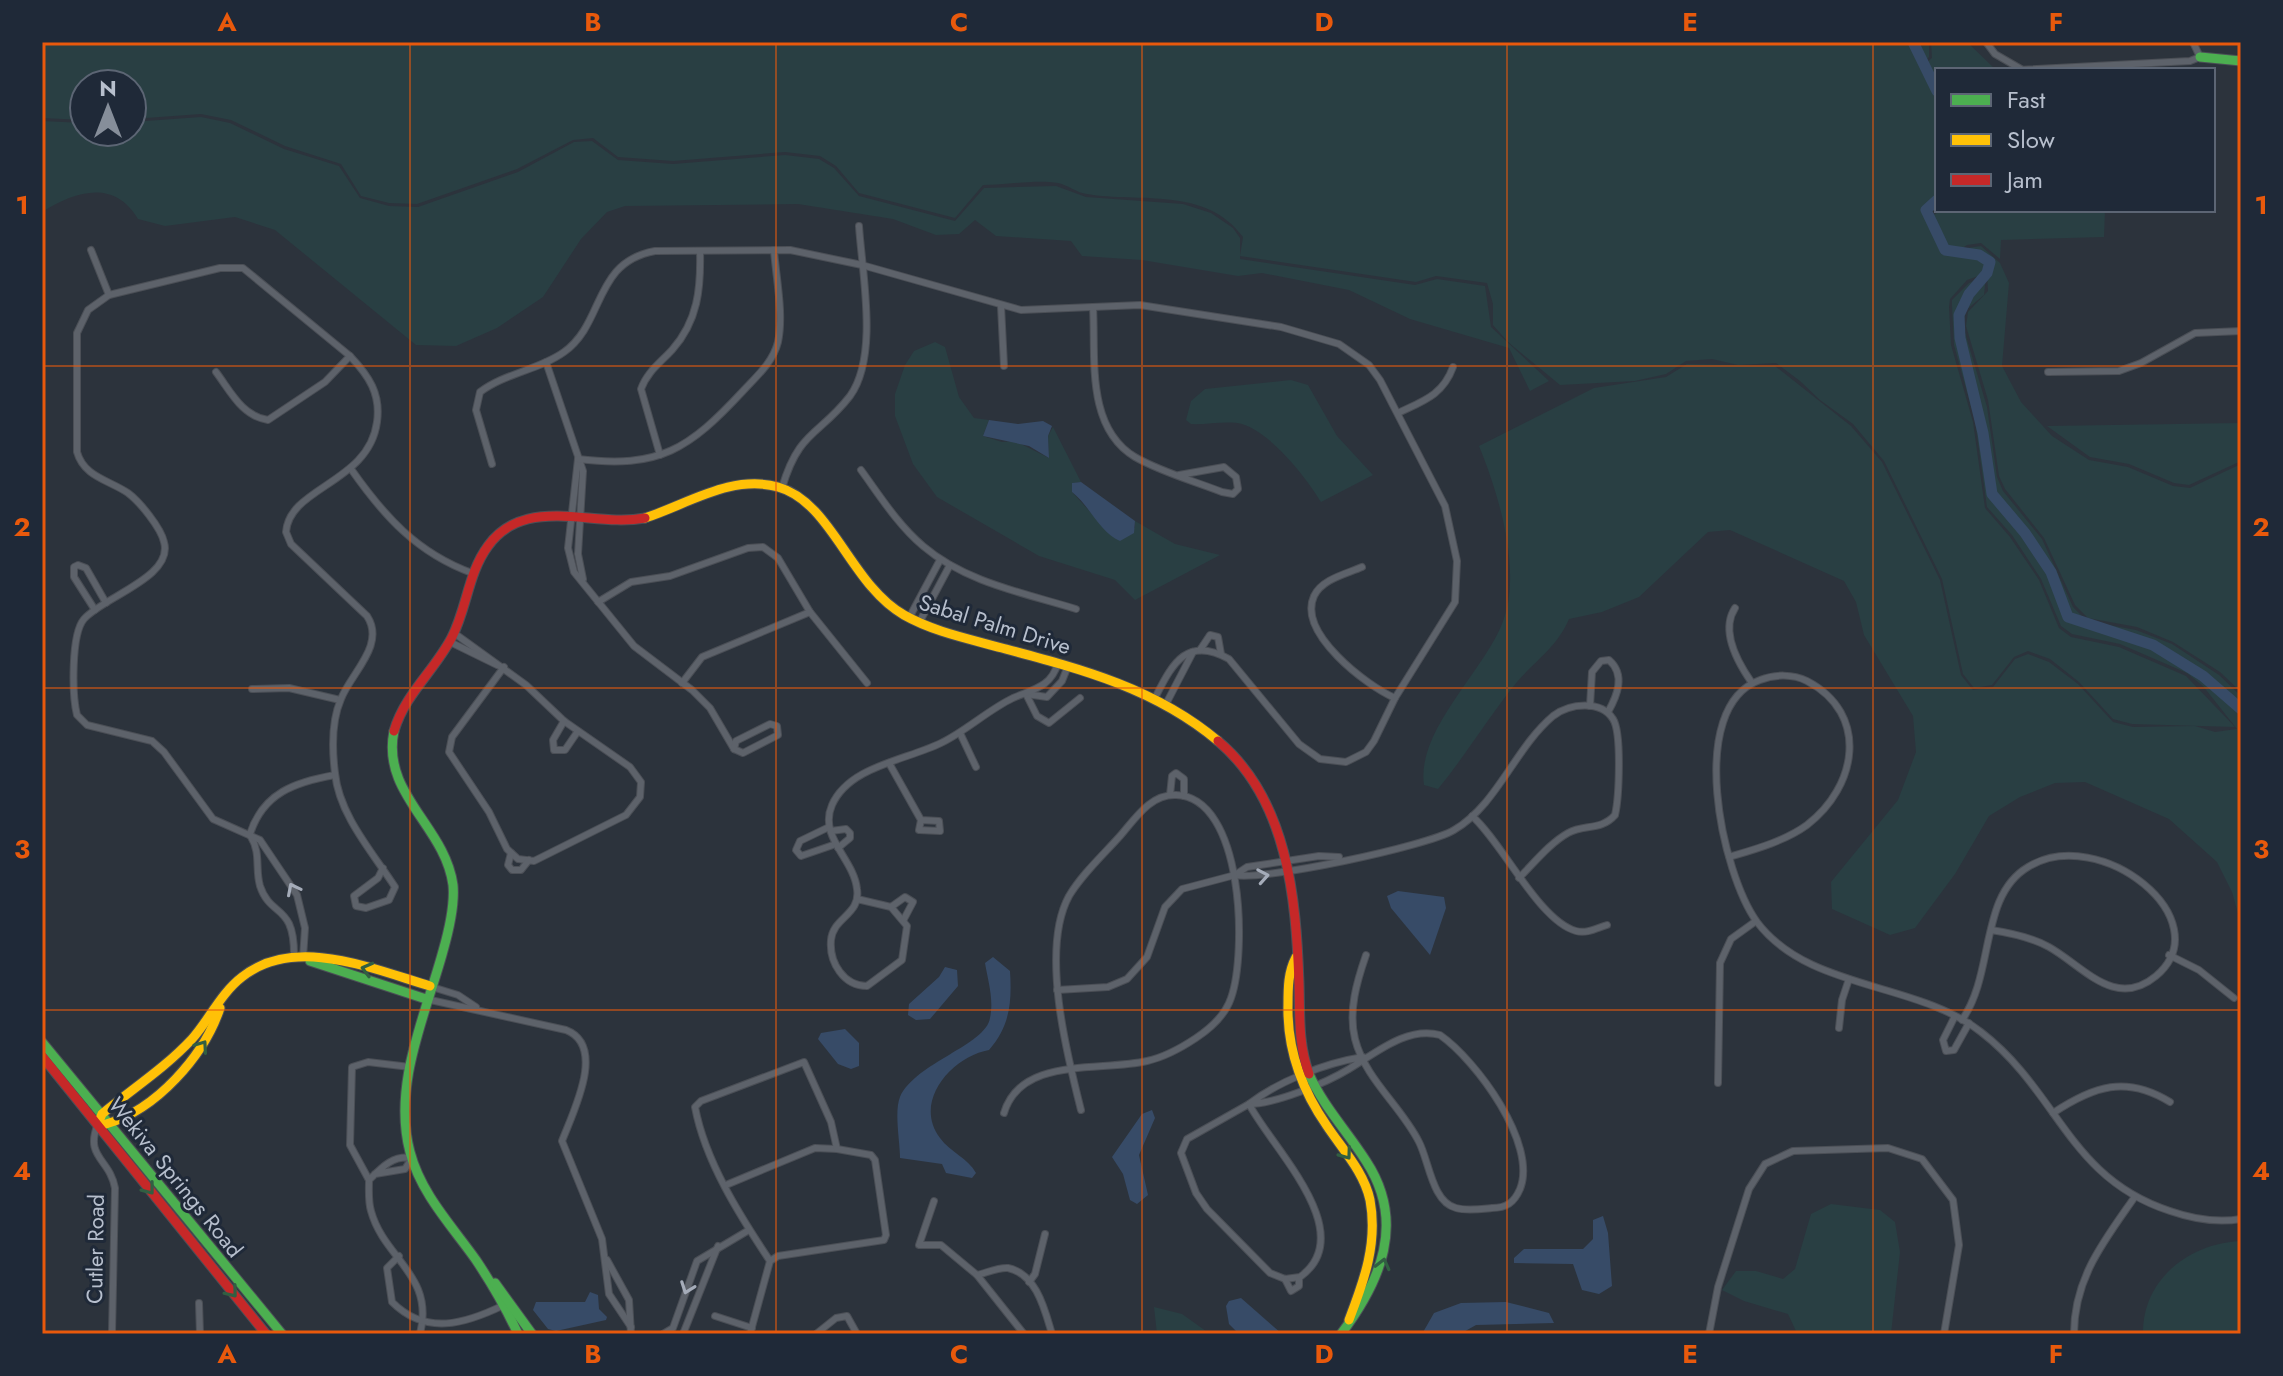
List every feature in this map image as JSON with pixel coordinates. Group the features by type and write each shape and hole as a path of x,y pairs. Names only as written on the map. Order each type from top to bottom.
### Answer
{"street":[{"path":"1986,42 1995,54 2018,68"},
{"path":"2193,42 2200,57"},
{"path":"2041,68 2190,61 2200,57 2241,61"},
{"path":"782,488 790,461 802,441 852,394 858,379 866,332 859,226"},
{"path":"91,250 109,295"},
{"path":"578,459 627,463 660,455 705,431 772,359 779,335 774,250"},
{"path":"492,464 476,410 480,392 566,351 577,339 608,281 629,261 655,251 774,250 809,253 862,265 1001,306 1039,310 1169,307 1320,336 1339,344 1369,365 1398,413 1445,506 1457,561 1455,602 1395,698 1366,752 1357,759 1334,764 1320,759 1299,744 1229,659 1221,654 1196,651 1172,664 1156,696"},
{"path":"660,455 641,389 649,373 690,325 699,297 700,251"},
{"path":"298,958 305,928 297,895 267,848 250,834 213,819 164,752 152,741 97,729 80,721 75,708 79,628 95,610 158,569 165,551 163,538 131,495 86,470 77,452 77,333 88,310 109,295 220,268 243,268 350,356 366,373 375,390 378,410 372,443 351,469 294,509 286,532 291,544 367,616 374,628 374,641 340,700 334,727 335,775 344,808 383,868 395,887 392,897 366,908 356,906 354,896 378,878 383,868"},
{"path":"1001,306 1004,366"},
{"path":"1093,307 1098,403 1102,419 1131,454 1179,475 1229,494 1238,489 1236,477 1224,467 1179,475"},
{"path":"2048,372 2119,371 2141,363 2195,333 2241,331"},
{"path":"216,372 245,411 254,418 268,420 325,382 350,356"},
{"path":"546,362 583,471 578,554 585,585"},
{"path":"1398,413 1432,397 1448,380 1453,367"},
{"path":"578,459 569,518 570,563 598,602 647,659 682,683 710,708 734,749 743,753 759,746 778,735 778,728 770,724 736,741 734,749"},
{"path":"351,469 383,513 416,544 441,561 472,573"},
{"path":"861,470 904,527 940,560 978,578 1076,609"},
{"name":"Sabal Palm Drive","path":"532,1334 507,1296 430,1200 412,1158 406,1129 410,1067 453,908 452,874 438,843 407,802 395,778 392,737 405,703 452,637 472,573 481,556 503,530 525,519 625,521 654,516 735,484 760,483 782,488 820,513 867,585 909,618 1063,664 1156,696 1211,731 1235,758 1266,803 1291,871 1296,912 1298,1035 1305,1075 1330,1116 1371,1168 1387,1218 1387,1248 1380,1278 1364,1307 1343,1332"},
{"path":"598,602 631,582 670,576 748,548 763,547 778,558 810,612 867,683"},
{"path":"909,618 940,560"},
{"path":"95,610 74,577 74,567 82,565 86,568 106,603"},
{"path":"919,623 950,565"},
{"path":"1362,567 1321,586 1314,596 1314,623 1353,672 1375,689 1395,698"},
{"path":"1735,608 1729,617 1730,633 1741,668 1752,683"},
{"path":"682,683 702,657 810,612"},
{"path":"1167,702 1196,651 1210,635 1218,637 1221,654"},
{"path":"452,637 504,667 564,721 630,767 641,782 640,797 626,815 534,861 511,853 449,752 452,737 504,667"},
{"path":"1590,706 1592,672 1601,661 1609,660 1617,670 1619,686 1608,712"},
{"path":"857,899 891,907 904,919 908,936 906,949 896,968 867,986 850,984 842,977 831,939 834,929 850,915 857,899 856,882 830,829 829,815 840,792 851,781 960,733 1014,698 1052,679 1063,664"},
{"path":"1026,694 1047,697 1062,681 1063,664"},
{"path":"1729,857 1793,834 1808,824 1836,791 1852,745 1842,715 1820,690 1805,680 1775,676 1752,683 1725,717 1718,751 1718,802 1729,857 1738,885 1756,921 1785,948 1849,979 1909,995 1962,1019 2012,1058 2098,1172 2134,1198 2200,1219 2241,1219"},
{"path":"252,689 289,688 340,700"},
{"path":"1026,694 1037,716 1049,723 1080,698"},
{"path":"1235,875 1249,878 1291,871 1437,839 1472,816 1556,714 1590,706 1608,712 1618,732 1615,815 1605,824 1579,828 1564,835 1519,878"},
{"path":"564,721 553,740 554,750 565,750 578,731"},
{"path":"960,733 976,767"},
{"path":"889,763 921,820"},
{"path":"1170,795 1172,776 1180,773 1184,779 1184,796"},
{"path":"298,958 293,929 260,885 258,854 250,834 254,818 285,788 335,775"},
{"path":"1004,1113 1009,1096 1022,1084 1046,1074 1071,1071 1163,1056 1190,1043 1217,1022 1226,1010 1235,985 1240,930 1235,875 1209,814 1193,799 1170,795 1150,802 1069,896 1062,914 1057,990 1071,1071 1081,1110"},
{"path":"1472,816 1494,839 1519,878 1563,924 1588,932 1607,925"},
{"path":"830,829 846,829 850,833 848,840 807,856 797,854 800,841 830,829"},
{"path":"511,853 508,862 512,870 521,870 529,860"},
{"path":"1962,1019 1943,1040 1946,1051 1954,1050 1962,1019 1981,982 1991,930 2001,896 2017,875 2055,856 2082,855 2120,867 2159,900 2174,932 2169,955 2156,975 2144,983 2111,987 2098,983 2040,942 1991,930"},
{"path":"1057,990 1108,987 1127,979 1147,957 1171,898 1191,885 1235,875 1247,867 1288,859 1319,856 1347,858"},
{"path":"891,907 905,897 913,902 904,919"},
{"path":"1718,1083 1720,963 1731,939 1756,921"},
{"path":"1249,1104 1262,1130 1304,1187 1318,1217 1319,1247 1315,1261 1299,1278 1285,1279 1270,1273 1207,1209 1196,1193 1181,1153 1187,1139 1265,1092 1305,1075 1363,1057 1418,1032 1440,1035 1448,1040 1501,1105 1520,1146 1524,1176 1511,1204 1472,1210 1446,1203 1439,1195 1418,1141 1363,1057 1356,1042 1353,1014 1356,986 1366,955"},
{"path":"2169,955 2199,970 2234,998"},
{"path":"298,958 426,999 479,1009 574,1034 584,1046 588,1067 562,1141 602,1239 609,1294 631,1331"},
{"path":"222,1001 207,1042 167,1084 111,1125 100,1119 200,1031 222,1001 252,969 280,959 333,960 458,995 479,1009"},
{"path":"1839,1028 1842,1000 1849,979"},
{"name":"Wekiva Springs Road","path":"42,1042 165,1210 282,1334"},
{"name":"Wekiva Springs Road","path":"42,1056 100,1119"},
{"path":"167,1084 172,1075 171,1057"},
{"path":"1249,1104 1266,1104 1349,1069 1363,1057"},
{"path":"410,1067 368,1062 352,1067 350,1145 372,1177 371,1213 386,1242 422,1292 423,1323 420,1334"},
{"path":"770,1261 749,1230 726,1185 695,1107 701,1101 797,1062 804,1062 811,1070 831,1122 837,1149"},
{"path":"2053,1113 2088,1093 2116,1086 2144,1088 2170,1102"},
{"path":"120,1136 122,1118"},
{"name":"Cutler Road","path":"100,1119 93,1136 94,1150 109,1169 115,1188 112,1334"},
{"name":"Wekiva Springs Road","path":"111,1125 175,1202 266,1334"},
{"path":"715,1316 751,1331 770,1261 778,1256 884,1240 875,1160 871,1155 815,1148 726,1185"},
{"path":"1709,1334 1718,1287 1749,1189 1765,1164 1793,1151 1888,1148 1922,1159 1948,1190 1956,1209 1959,1245 1944,1334"},
{"path":"372,1177 405,1169 412,1158"},
{"path":"2074,1334 2077,1297 2090,1262 2134,1198"},
{"path":"934,1201 919,1245 941,1245 977,1275 1024,1334"},
{"path":"165,1210 175,1202"},
{"path":"663,1334 673,1328 697,1261 749,1230"},
{"path":"1029,1282 1035,1274 1045,1234"},
{"path":"683,1334 718,1246"},
{"path":"399,1256 387,1268 392,1302 423,1323 465,1322 504,1305"},
{"path":"605,1257 629,1300 631,1331"},
{"path":"977,1275 1009,1268 1029,1282 1047,1311 1052,1334"},
{"name":"Sabal Palm Drive","path":"485,1272 518,1334"},
{"path":"1285,1279 1291,1291 1299,1286 1299,1278"},
{"path":"199,1303 200,1334"},
{"path":"816,1334 818,1329 836,1318 847,1316 857,1334"}],"green space":[{"path":"42,42 1929,42 1929,57 1923,63 1935,87 1935,202 1926,210 1945,250 1958,254 1967,248 1981,246 2000,263 2009,283 2002,366 2021,402 2052,436 2089,460 2128,467 2173,486 2190,488 2241,464 2241,692 2220,672 2173,642 2137,627 2088,618 2075,605 2044,538 2005,489 1999,476 1988,400 1966,326 1968,312 1988,291 1987,273 1967,280 1950,299 1949,307 1951,345 1973,422 1985,508 2010,537 2039,580 2059,628 2071,637 2119,647 2186,676 2235,727 2132,724 2113,719 2079,682 2050,659 2028,651 2014,657 1992,685 1974,688 1963,674 1942,579 1884,461 1853,424 1776,363 1738,365 1712,359 1686,361 1666,374 1635,381 1560,385 1508,342 1493,325 1493,304 1487,283 1436,276 1416,282 1240,256 1243,237 1228,221 1210,210 1171,200 1087,194 1049,182 983,185 955,218 859,193 836,166 820,156 785,152 673,161 618,157 593,138 573,140 517,169 417,204 389,203 361,196 341,164 285,146 231,120 201,114 148,118 148,68 68,68 68,119 42,118"},
{"path":"1931,42 1967,42 1994,68 1935,68 1935,81 1926,63 1932,58"},
{"path":"201,117 230,123 284,149 339,166 360,198 389,206 418,207 518,172 574,142 592,141 618,160 673,164 785,155 819,159 834,168 859,196 955,221 984,188 1056,186 1086,197 1183,204 1211,213 1233,228 1240,238 1240,259 1415,285 1437,279 1485,286 1491,327 1549,381 1530,391 1509,348 1410,319 1349,290 1262,273 1238,276 1142,260 1082,256 1071,241 996,236 975,220 959,234 936,235 893,219 798,204 625,206 607,212 581,239 543,297 497,328 456,346 416,345 275,230 235,217 165,226 138,219 118,198 94,193 81,194 42,212 42,121 68,122 68,148 148,148 148,121"},
{"path":"1939,212 2105,212 2104,237 2001,240 2000,259 1981,243 1967,245 1958,251 1947,247 1930,217"},
{"path":"1986,276 1984,295 1966,310 1963,326 1987,407 1997,477 2003,491 2042,539 2073,607 2087,621 2136,630 2172,644 2219,675 2241,696 2241,924 2232,892 2217,862 2169,819 2085,782 2055,783 2020,797 1989,816 1955,874 1915,928 1890,935 1832,909 1831,882 1898,800 1916,752 1913,716 1864,635 1856,602 1844,581 1730,530 1708,532 1639,597 1602,612 1569,619 1558,638 1517,682 1438,789 1424,785 1424,765 1430,744 1440,723 1493,642 1508,604 1510,582 1506,534 1479,446 1594,388 1666,377 1687,364 1775,366 1851,426 1882,462 1940,580 1961,675 1973,690 1993,687 2015,659 2028,654 2049,662 2078,684 2113,722 2133,727 2195,726 2215,732 2237,729 2203,686 2187,673 2120,644 2072,634 2061,626 2041,579 2012,535 1987,507 1975,421 1954,345 1952,306 1952,300 1969,283"},
{"path":"935,342 945,347 959,397 974,418 989,420 983,436 1002,442 1015,441 1049,458 1048,436 1053,427 1081,482 1073,483 1072,492 1104,527 1135,528 1135,521 1175,544 1220,555 1135,600 1115,580 1039,556 937,497 913,464 895,416 895,394 905,365 914,351"},
{"path":"1291,380 1308,385 1337,436 1373,475 1321,502 1287,457 1253,429 1236,423 1191,424 1186,420 1191,401 1205,389"},
{"path":"2241,423 2241,461 2189,485 2174,483 2129,464 2090,457 2047,426"},
{"path":"1831,1204 1880,1210 1895,1222 1900,1252 1891,1334 1793,1334 1796,1331 1788,1314 1744,1301 1722,1290 1736,1271 1756,1271 1783,1279 1795,1269 1811,1214"},
{"path":"2241,1241 2241,1334 2143,1334 2151,1297 2172,1268 2204,1249"},
{"path":"1154,1307 1182,1314 1210,1334 1157,1334"}],"water":[{"path":"989,420 1018,424 1043,421 1052,426 1048,436 1049,458 1029,446 983,436"},
{"path":"1081,482 1135,521 1134,533 1120,541 1107,532 1072,492 1072,483"},
{"path":"1398,891 1444,897 1446,908 1430,955 1391,908 1387,896"},
{"path":"993,957 1010,971 1011,993 1005,1023 989,1050 962,1061 940,1082 931,1109 933,1124 940,1138 973,1168 976,1173 972,1178 946,1173 942,1164 900,1158 897,1110 900,1097 908,1085 986,1028 991,1004 985,963"},
{"path":"945,967 957,970 958,986 930,1019 916,1020 908,1015 909,1004 939,977"},
{"path":"845,1029 859,1043 859,1066 851,1069 838,1064 818,1039 821,1033"},
{"path":"1152,1110 1155,1118 1139,1155 1148,1195 1137,1204 1130,1200 1123,1174 1112,1157 1142,1114"},
{"path":"1603,1216 1608,1233 1612,1286 1599,1294 1582,1290 1573,1264 1514,1263 1514,1258 1524,1249 1583,1249 1593,1239 1593,1220"},
{"path":"590,1292 598,1295 599,1309 607,1317 606,1320 556,1331 548,1329 533,1310 536,1302 585,1302"},
{"path":"1241,1298 1282,1334 1239,1334 1229,1324 1226,1306 1229,1301"},
{"path":"1506,1302 1549,1313 1554,1323 1476,1325 1460,1334 1422,1334 1434,1313 1461,1303"}],"waterway":[{"path":"1913,42 1935,87"},
{"path":"1935,202 1926,210 1945,250 1979,255 1990,262 1987,273 1969,294 1959,315 1960,338 1983,433 1992,494 2025,533 2051,572 2068,617 2153,645 2203,676 2241,709"}],"traffic: fast":[{"path":"2200,57 2241,61"},
{"path":"394,731 392,753 397,773 405,792 439,845 453,885 447,935 408,1076 405,1101 410,1152 429,1196 482,1269 518,1334"},
{"path":"310,961 426,999"},
{"path":"42,1042 282,1334"},
{"path":"1309,1074 1328,1108 1366,1161 1385,1206 1384,1250 1377,1272 1341,1334"},
{"path":"495,1283 532,1334"}],"traffic: slow":[{"path":"645,518 727,487 744,484 778,487 797,496 813,509 869,584 904,615 940,631 1116,682 1169,707 1218,741"},
{"path":"1296,957 1288,986 1288,1021 1293,1053 1303,1083 1318,1112 1358,1171 1370,1200 1371,1247 1349,1320"},
{"path":"98,1124 102,1114 182,1050 235,983 263,965 286,958 334,959 430,986"},
{"path":"106,1124 143,1107 176,1079 202,1044 220,1008"}],"traffic: jam":[{"path":"394,731 405,705 452,637 481,556 501,532 522,521 542,517 645,518"},
{"path":"1218,741 1241,765 1260,792 1284,852 1298,951 1301,1040 1309,1074"},
{"path":"42,1056 266,1334"}]}
